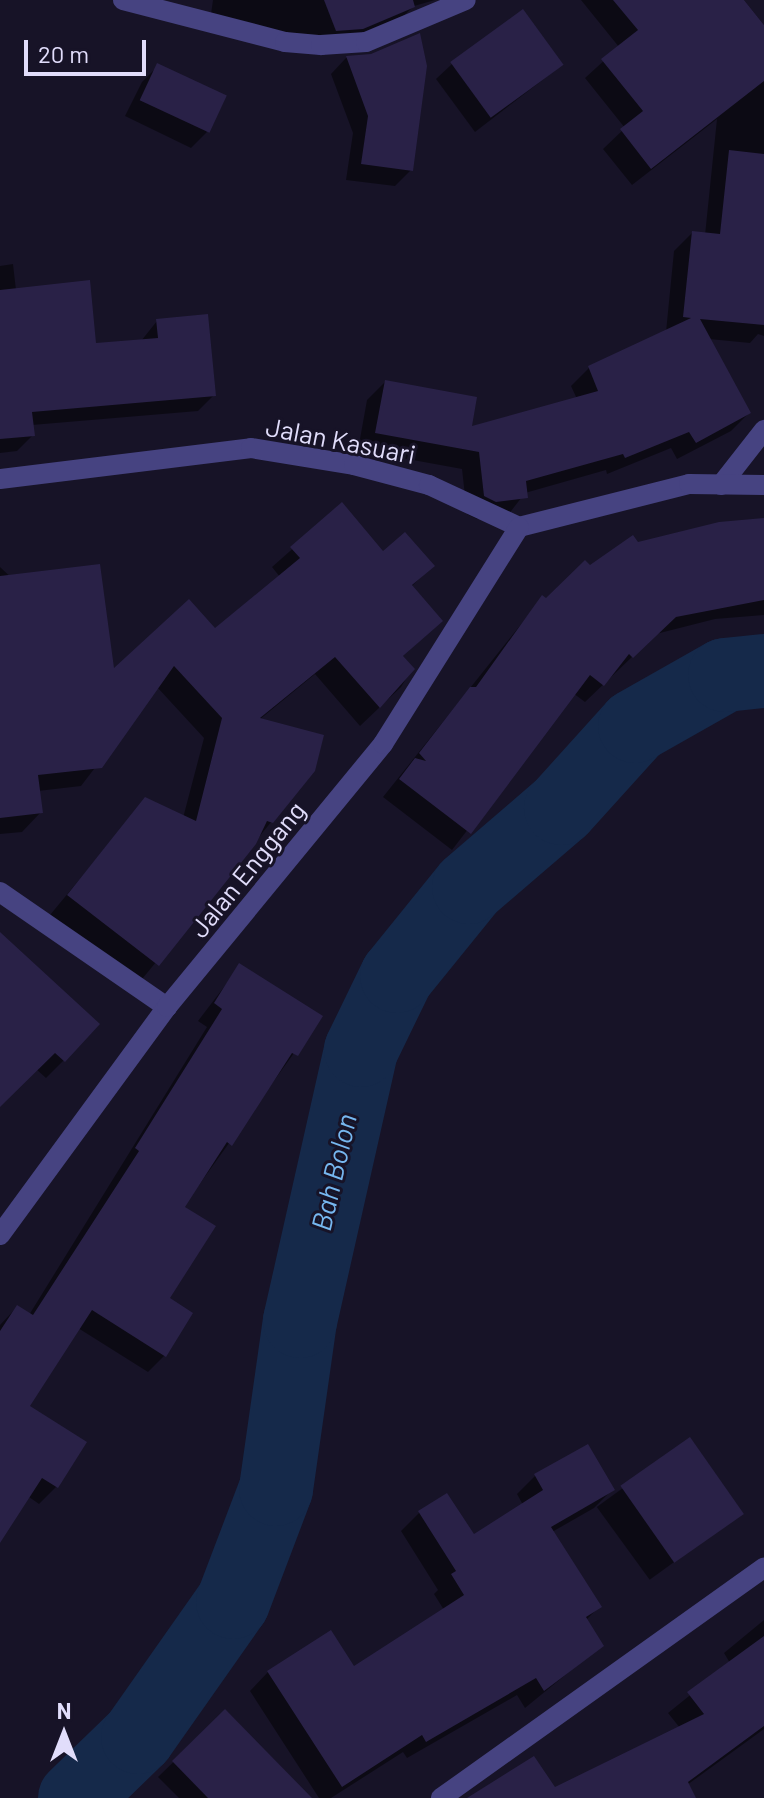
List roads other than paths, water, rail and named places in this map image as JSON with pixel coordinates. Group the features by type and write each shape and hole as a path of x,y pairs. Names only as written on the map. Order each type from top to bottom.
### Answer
{"street":[{"path":"123,0 285,42 321,45 366,42 466,0"},
{"path":"721,485 764,430"},
{"name":"Jalan Kasuari","path":"0,479 251,448 354,465 429,485 519,527"},
{"path":"519,527 689,484 764,485"},
{"name":"Jalan Enggang","path":"0,1235 167,1007 383,744 519,527"},
{"path":"0,892 167,1007"},
{"path":"441,1798 764,1568"}],"waterway":[{"name":"Bah Bolon","path":"75,1798 138,1737 233,1602 276,1489 300,1321 361,1050 397,976 469,887 561,808 635,726 725,675 764,671"}]}
